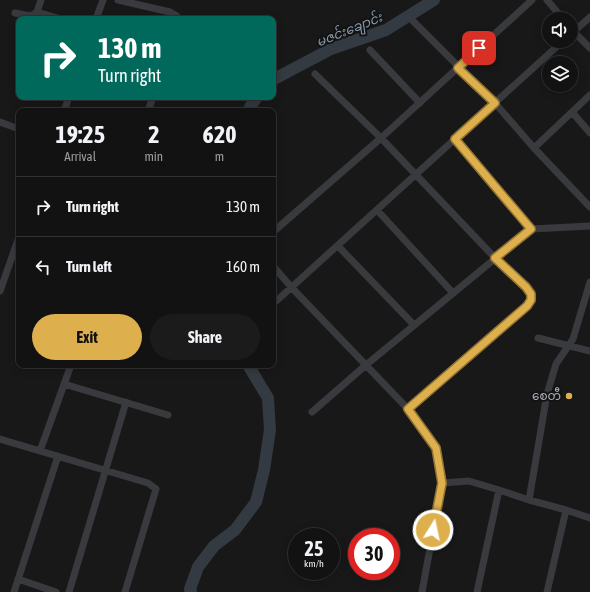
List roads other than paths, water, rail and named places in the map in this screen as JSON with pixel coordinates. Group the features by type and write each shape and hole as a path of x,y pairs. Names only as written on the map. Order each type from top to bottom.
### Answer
{"street":[{"path":"15,14 31,16 36,12 41,0"},
{"path":"97,16 103,0"},
{"path":"118,0 170,12 176,16"},
{"path":"276,229 381,138 532,0"},
{"path":"548,0 557,12"},
{"path":"36,12 50,16"},
{"path":"578,27 590,17"},
{"path":"413,21 458,68 495,103 534,148 590,207"},
{"path":"578,37 590,48"},
{"path":"276,301 555,48"},
{"path":"370,50 420,103"},
{"path":"315,74 381,138 495,258 526,287 531,294 531,300 527,306 408,409"},
{"path":"534,148 590,95"},
{"path":"572,112 590,133"},
{"path":"0,122 16,128"},
{"path":"455,139 531,229"},
{"path":"377,210 453,293"},
{"path":"312,412 366,365 531,229 590,226"},
{"path":"0,291 16,246"},
{"path":"338,246 414,325"},
{"path":"276,269 408,409 436,448 442,483 422,592"},
{"path":"529,500 547,394 556,364 573,339 590,282"},
{"path":"538,338 590,351"},
{"path":"40,451 70,368"},
{"path":"64,384 168,415"},
{"path":"69,592 126,402"},
{"path":"0,439 148,483 156,489 125,592"},
{"path":"14,592 58,456"},
{"path":"442,483 469,481 590,518"},
{"path":"477,592 499,490"},
{"path":"547,592 566,510"},
{"path":"18,579 56,592"}],"waterway":[{"name":"မဇင်းချောင်း","path":"276,78 331,49 386,30 434,0"},
{"name":"မဇင်းချောင်း","path":"250,108 255,100"},
{"name":"မဇင်းချောင်း","path":"191,592 190,589 198,567 214,546 235,530 256,502 264,470 270,430 268,398 250,368"}],"place":[{"name":"စေတီ","path":"569,396"}]}
